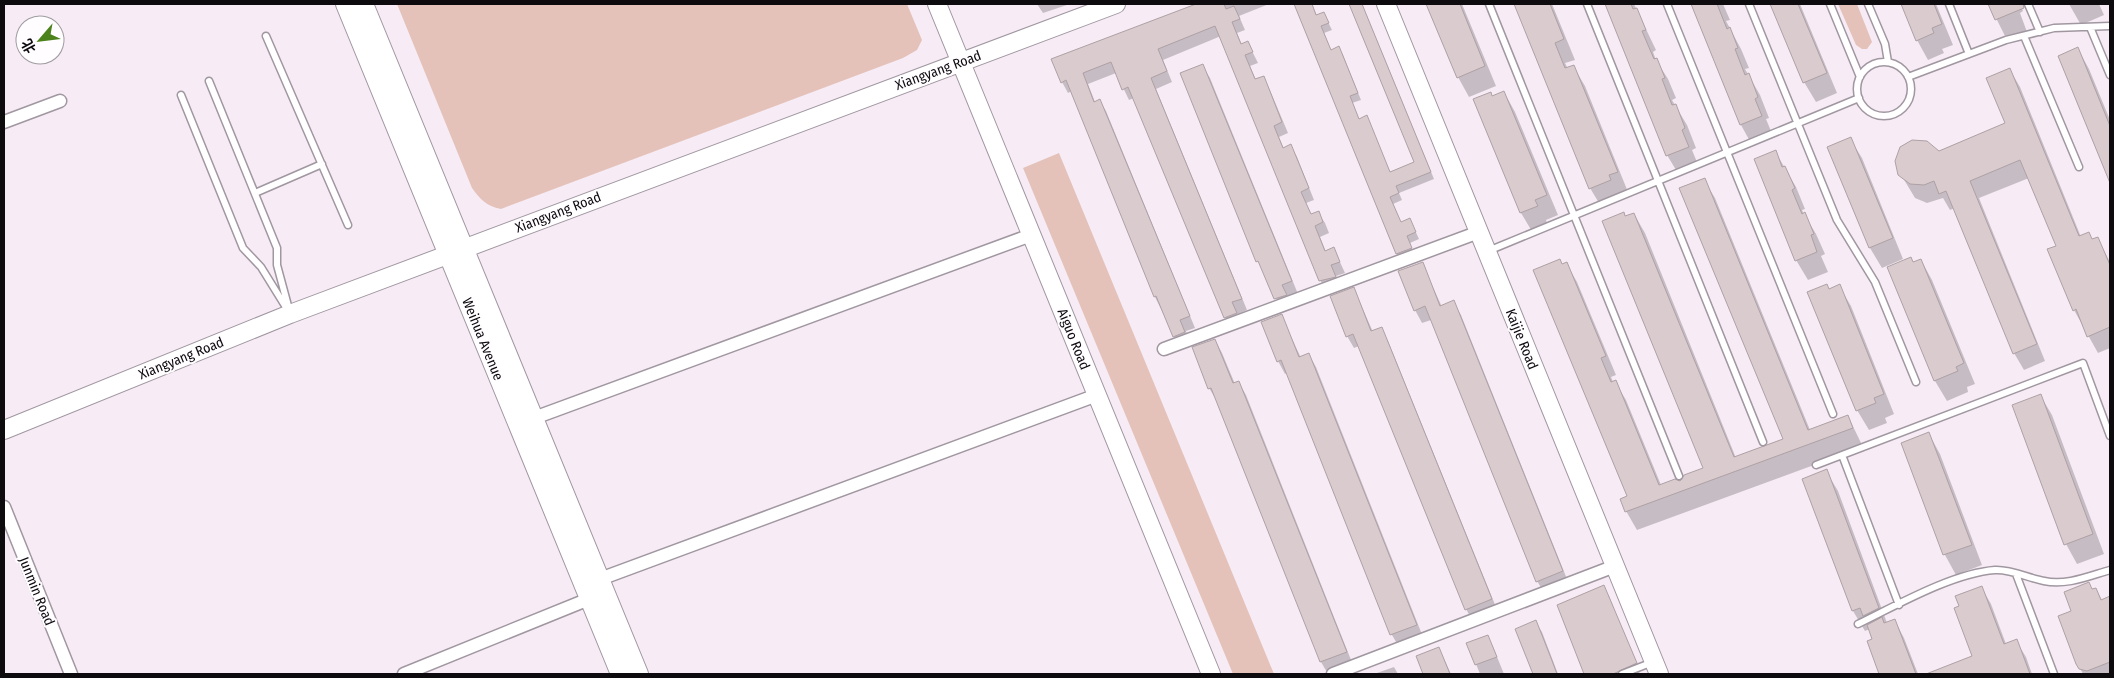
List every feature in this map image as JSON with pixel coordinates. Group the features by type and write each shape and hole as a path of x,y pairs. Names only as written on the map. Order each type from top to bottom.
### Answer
{"street":[{"name":"Weihua Avenue","path":"345,4 620,674"},
{"name":"Weihua Avenue","path":"364,4 639,674"},
{"name":"Aiguo Road","path":"936,4 1211,674"},
{"name":"Kaijie Road","path":"1386,4 1656,668"},
{"name":"Xiangyang Road","path":"4,430 290,314 1112,5"},
{"path":"4,122 60,101"},
{"path":"1164,349 1479,232"},
{"path":"534,418 1031,235"},
{"path":"600,579 1097,396"},
{"name":"Junmin Road","path":"4,507 71,674"},
{"path":"1333,674 1615,566"},
{"path":"404,674 590,599"}],"lane":[{"path":"1489,4 1679,476"},
{"path":"1587,4 1763,442"},
{"path":"1667,4 1833,414"},
{"path":"1749,4 1837,220 1875,282 1916,382"},
{"path":"1830,4 1860,77"},
{"path":"1868,4 1885,44 1888,62"},
{"path":"1949,4 1969,54"},
{"path":"2028,4 2040,32"},
{"path":"1908,77 1969,54 2054,28 2110,26"},
{"path":"2090,27 2110,75"},
{"path":"266,36 348,225"},
{"path":"2024,36 2079,167"},
{"path":"1888,62 1903,70 1908,77 1911,93 1904,108 1889,116 1874,114 1862,105 1859,98 1857,91 1860,77 1868,67 1874,64 1888,62"},
{"path":"209,81 277,248 278,265 290,314"},
{"path":"181,96 243,248 261,267 290,314"},
{"path":"1487,252 1859,98"},
{"path":"254,193 322,164"},
{"path":"1816,465 2083,364 2110,436"},
{"path":"1842,455 1899,604"},
{"path":"1858,624 1899,604 1976,572 1998,570 2046,582 2058,582 2072,581 2110,570"},
{"path":"2016,574 2054,674"},
{"path":"1622,674 1656,668"}],"shaded area":[{"path":"397,4 907,4 922,40 917,50 903,58 501,209 484,202 472,188"},
{"path":"1838,4 1857,4 1872,42 1867,49 1862,49 1856,45"},
{"path":"1059,153 1274,674 1233,674 1023,168"}],"building":[{"path":"1196,4 1224,4 1226,9 1234,6 1240,19 1232,22 1241,44 1248,41 1253,52 1245,55 1255,79 1264,76 1282,122 1274,126 1283,148 1291,144 1309,188 1301,192 1311,214 1319,211 1323,222 1315,226 1325,251 1334,247 1340,262 1331,265 1336,277 1319,281 1215,26 1158,49 1167,71 1151,78 1242,299 1232,302 1237,313 1224,318 1128,87 1122,90 1111,62 1083,73 1094,102 1100,99 1190,316 1180,320 1185,332 1173,337 1156,296 1154,297 1066,80 1061,83 1051,59"},
{"path":"1294,4 1312,4 1316,15 1324,12 1329,23 1321,26 1331,50 1339,46 1358,93 1350,96 1359,119 1367,115 1390,172 1414,162 1349,4 1362,4 1431,172 1396,186 1399,193 1390,197 1401,222 1410,218 1416,232 1407,236 1412,248 1396,254"},
{"path":"1426,4 1460,4 1485,66 1457,78"},
{"path":"1514,4 1550,4 1564,39 1555,43 1565,68 1574,65 1618,172 1609,175 1611,180 1589,189"},
{"path":"1605,4 1631,4 1633,9 1637,8 1646,30 1642,31 1654,59 1657,58 1665,78 1662,79 1672,105 1676,104 1685,128 1682,130 1689,147 1666,156"},
{"path":"1691,4 1717,4 1727,29 1730,27 1738,48 1735,49 1745,75 1749,73 1758,97 1755,99 1762,116 1740,125"},
{"path":"1770,4 1798,4 1827,73 1803,83"},
{"path":"1901,4 1934,4 1942,24 1932,28 1934,33 1916,41"},
{"path":"1988,4 2023,4 2024,8 1995,20"},
{"path":"2078,47 2110,126 2110,183 2058,56"},
{"path":"1203,64 1292,281 1282,285 1287,295 1274,299 1258,261 1256,262 1180,73"},
{"path":"2010,68 2079,236 2089,232 2092,239 2098,237 2110,265 2110,327 2087,337 2076,309 2073,311 2047,249 2056,246 2020,160 1970,181 2037,344 2013,354 1946,191 1939,194 1934,181 1924,185 1910,184 1898,175 1895,161 1900,147 1912,140 1927,141 1939,151 2005,123 1986,78"},
{"path":"1504,91 1547,195 1535,200 1538,206 1520,213 1473,99 1491,92 1492,96"},
{"path":"1851,137 1893,238 1869,248 1827,147"},
{"path":"1776,150 1782,167 1785,166 1795,188 1792,190 1802,214 1805,212 1814,234 1811,235 1817,252 1795,261 1754,159"},
{"path":"1705,178 1808,430 1848,415 1853,428 1625,512 1620,499 1627,496 1533,270 1560,259 1562,264 1567,262 1606,356 1601,358 1611,382 1616,380 1659,485 1675,479 1680,481 1684,475 1703,468 1602,221 1624,212 1625,216 1634,213 1734,457 1783,439 1679,188"},
{"path":"1911,257 1913,262 1921,259 1964,363 1956,367 1958,371 1934,381 1887,267"},
{"path":"1423,262 1440,306 1454,300 1563,571 1536,582 1425,306 1414,311 1398,271"},
{"path":"1827,284 1829,289 1840,284 1884,394 1874,398 1876,403 1856,411 1807,292"},
{"path":"1354,287 1371,331 1382,327 1492,599 1465,610 1353,334 1346,337 1330,296"},
{"path":"1282,314 1299,357 1309,353 1417,625 1390,635 1281,360 1277,362 1261,322"},
{"path":"1215,339 1233,383 1239,381 1347,652 1320,662 1211,388 1208,389 1192,347"},
{"path":"2041,394 2093,534 2064,545 2012,405"},
{"path":"1929,432 1972,545 1943,555 1901,443"},
{"path":"1827,469 1879,608 1863,616 1860,608 1852,611 1802,479"},
{"path":"2089,582 2092,589 2096,588 2101,600 2110,596 2110,662 2087,671 2079,669 2076,664 2058,616 2071,611 2064,592"},
{"path":"1604,585 1637,663 1613,674 1584,674 1557,605"},
{"path":"1982,586 2004,644 2017,639 2030,674 1926,674 1972,656 1954,608 1959,606 1955,596"},
{"path":"1882,617 1884,623 1895,619 1916,674 1879,674 1867,641 1872,639 1867,625"},
{"path":"1536,620 1557,674 1533,674 1515,629"},
{"path":"1488,635 1497,657 1475,665 1466,643"},
{"path":"1439,647 1450,674 1423,674 1416,656"}]}
